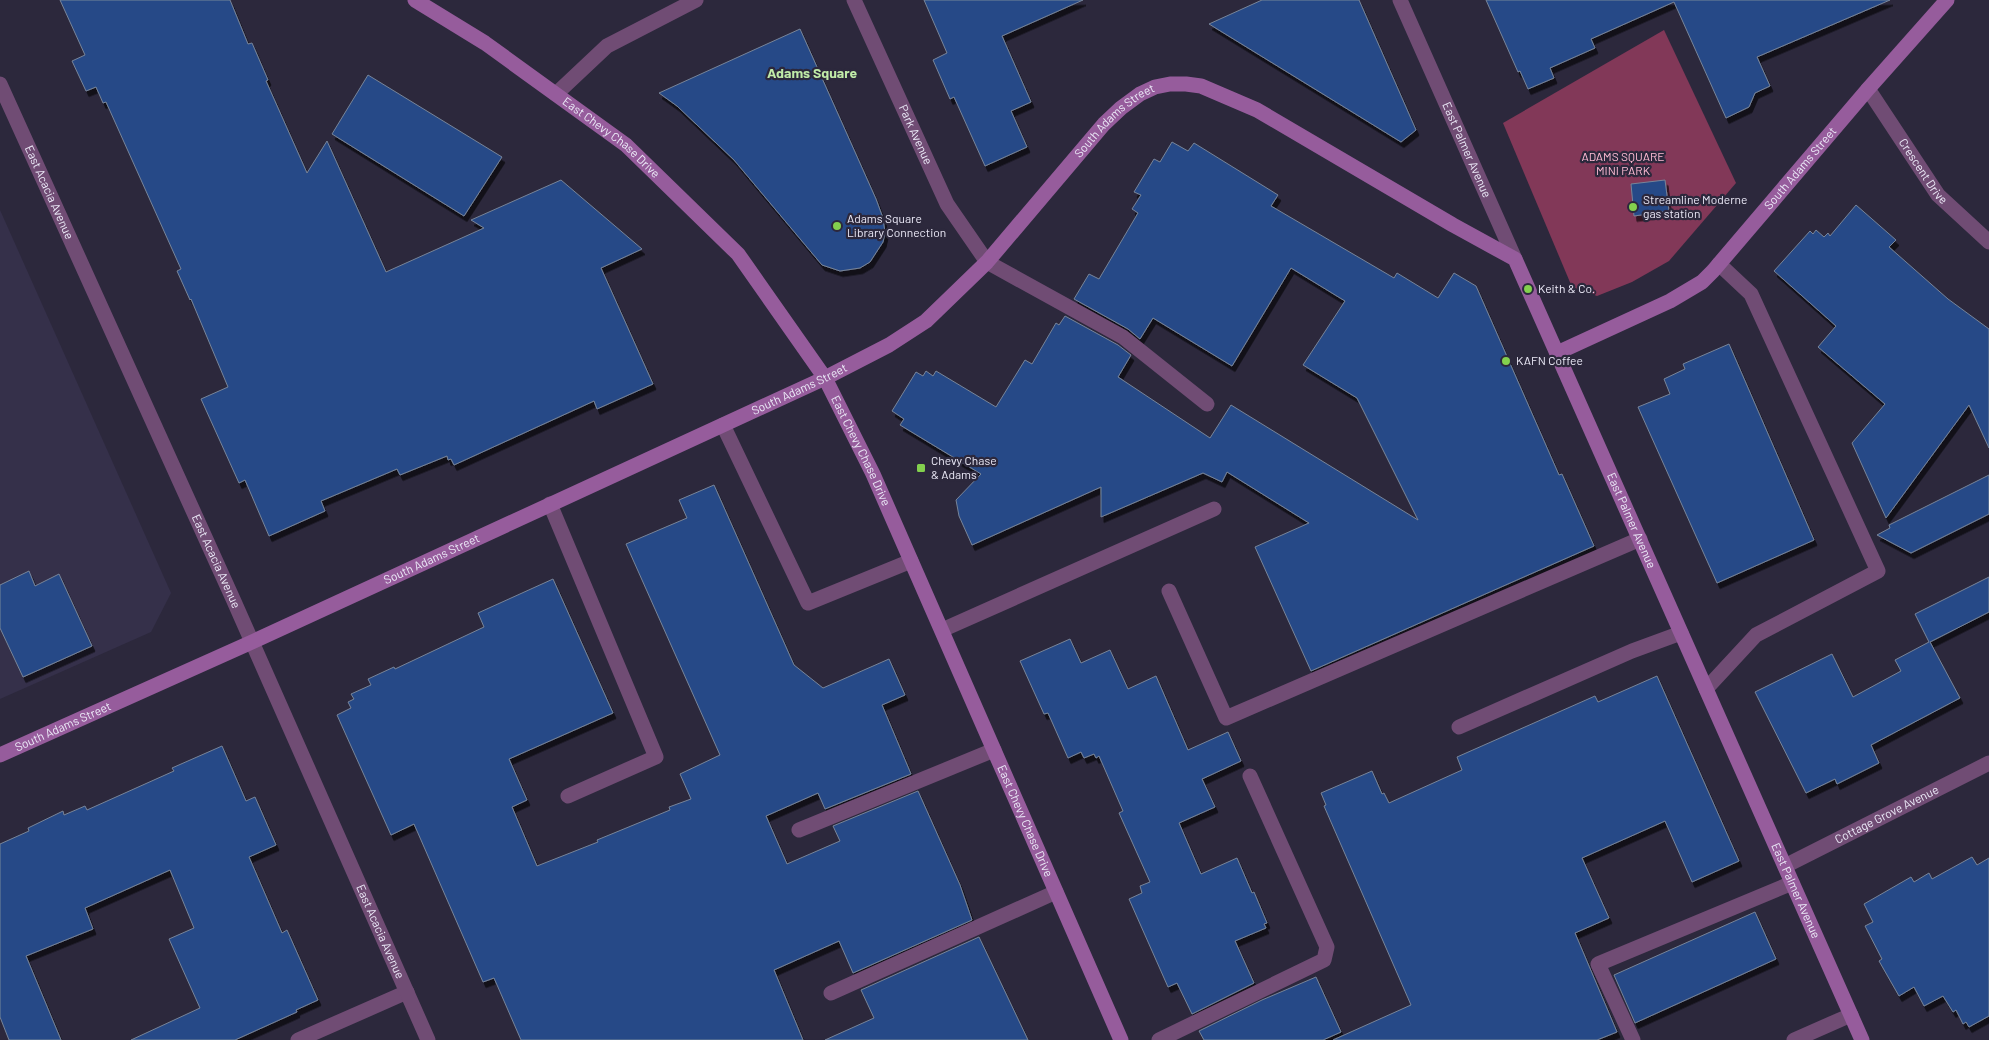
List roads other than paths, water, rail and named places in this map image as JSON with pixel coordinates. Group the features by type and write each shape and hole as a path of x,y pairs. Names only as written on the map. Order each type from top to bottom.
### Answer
{"street":[{"name":"East Chevy Chase Drive","path":"415,0 485,43 626,145 738,254 825,378 873,474 1121,1040"},
{"path":"556,94 607,46 696,0"},
{"name":"Park Avenue","path":"854,0 946,204 987,262"},
{"name":"East Palmer Avenue","path":"1400,0 1862,1040"},
{"name":"South Adams Street","path":"1557,353 1670,301 1702,282 1947,0"},
{"name":"East Acacia Avenue","path":"0,84 252,642 428,1040"},
{"name":"South Adams Street","path":"0,754 252,642 825,378 889,345 926,320 987,262 1104,124 1140,94 1155,87 1186,84 1201,86 1257,110 1444,220 1516,259"},
{"name":"Crescent Drive","path":"1868,89 1938,195 1989,242"},
{"path":"987,262 1124,336 1207,404"},
{"path":"1706,689 1756,634 1878,571 1751,294 1719,264"},
{"path":"723,425 808,603 911,561"},
{"path":"550,504 656,757 568,796"},
{"path":"942,630 1214,509"},
{"path":"1169,591 1226,718 1640,539"},
{"path":"1459,727 1632,651 1681,632"},
{"path":"799,830 994,750"},
{"name":"Cottage Grove Avenue","path":"1784,866 1989,763"},
{"path":"1158,1040 1324,960 1327,947 1250,776"},
{"path":"1633,1040 1598,964 1792,884"},
{"path":"831,992 1056,892"},
{"path":"298,1040 407,992"},
{"path":"1794,1040 1851,1015"}],"place":[{"name":"Streamline Moderne gas station","path":"1633,207"},
{"name":"Adams Square Library Connection","path":"837,226"},
{"name":"Keith & Co.","path":"1528,289"},
{"name":"KAFN Coffee","path":"1506,361"},
{"name":"Chevy Chase & Adams","path":"921,468"}],"district":[{"name":"Adams Square","path":"812,73"}],"park label":[{"name":"ADAMS SQUARE MINI PARK","path":"1623,164"}]}
